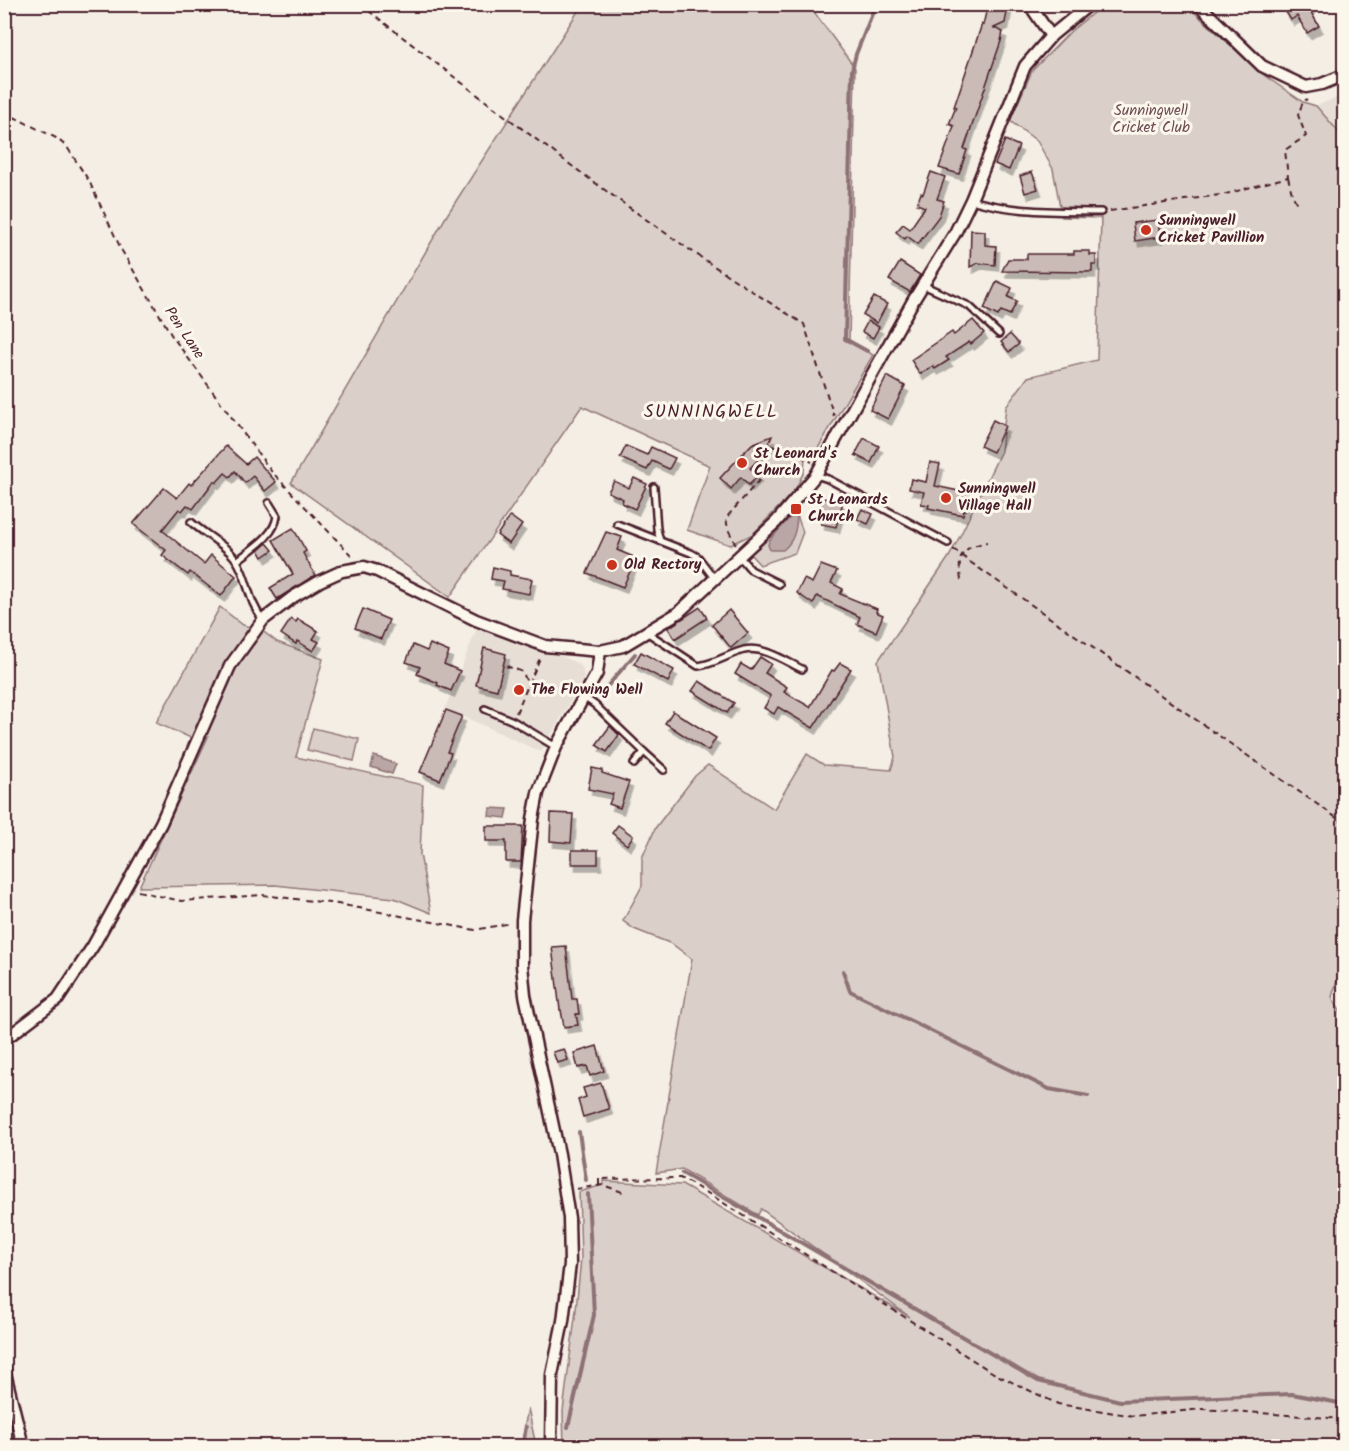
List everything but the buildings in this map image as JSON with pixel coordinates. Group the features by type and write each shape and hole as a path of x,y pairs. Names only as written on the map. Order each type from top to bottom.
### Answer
{"street":[{"path":"1029,4 1051,36"},
{"path":"4,1040 58,999 93,946 161,823 230,666 263,620 293,597 320,581 359,567 377,571 476,620 544,646 600,651 623,646 678,613 742,555 776,522 818,471 955,233 971,201 1025,66 1051,36 1090,4"},
{"path":"1198,4 1262,66 1306,87 1322,84 1344,75"},
{"path":"551,1446 552,1375 563,1321 570,1264 569,1218 560,1154 525,995 522,920 532,819 538,793 556,747 597,673 600,651"},
{"path":"4,1370 23,1446"}],"lane":[{"path":"971,201 1023,212 1101,212"},
{"path":"923,285 969,306 999,334"},
{"path":"818,471 828,479 913,522 950,546"},
{"path":"654,487 660,541"},
{"path":"237,561 276,525 277,516 269,503"},
{"path":"191,522 237,561 253,608 263,620"},
{"path":"617,524 698,557 715,579"},
{"path":"742,555 751,570 779,584"},
{"path":"648,633 698,666 750,649 761,650 802,669"},
{"path":"697,674 698,666"},
{"path":"585,698 664,770"},
{"path":"485,709 513,721 556,747"},
{"path":"634,764 644,752"}],"path":[{"path":"360,4 558,156 738,284 804,324 833,416 845,424"},
{"path":"1298,206 1288,177 1286,150 1306,136 1298,115 1306,100"},
{"name":"Pen Lane","path":"4,112 56,138 67,147 89,181 122,251 172,336 272,471 352,556 359,567"},
{"path":"1101,212 1123,211 1226,194 1288,177"},
{"path":"742,555 734,543 726,518 761,478 771,446 788,450 818,471"},
{"path":"961,580 958,562 961,555 972,546 987,542"},
{"path":"950,546 1344,823"},
{"path":"513,721 544,646"},
{"path":"506,666 523,672 528,686"},
{"path":"126,888 181,901 274,896 338,904 475,930 522,920"},
{"path":"599,1185 599,1179 680,1178 711,1195 995,1374 1058,1404 1134,1416 1202,1409 1344,1419"},
{"path":"576,1189 603,1185 626,1193"}],"shaded area":[{"path":"1344,95 1344,138 1316,106"},
{"path":"793,514 797,517 797,522 790,543 783,550 770,550 769,541"},
{"path":"477,628 556,654 582,667 584,678 541,752 445,708"},
{"path":"374,756 396,764 392,774 371,767"},
{"path":"490,808 508,809 506,818 489,816"}],"green space":[{"path":"582,5 809,5 855,68 849,340 873,355 814,455 805,457 804,472 795,490 753,534 730,545 687,530 710,466 582,406 450,597 291,483 447,215"},
{"name":"Sunningwell Cricket Club","path":"1103,5 1186,5 1265,76 1303,102 1316,106 1344,138 1344,957 1332,997 1344,1018 1344,1446 564,1446 563,1411 581,1258 579,1192 603,1185 603,1181 682,1185 910,1317 761,1209 758,1215 682,1169 656,1173 692,959 672,944 634,929 623,921 642,886 642,858 656,827 695,776 708,765 774,809 807,754 824,765 891,770 895,757 878,661 949,557 961,534 1001,451 1006,407 1028,377 1097,360 1101,218 1062,217 1053,169 1037,141 1010,121 1032,71 1071,31"},
{"path":"795,510 803,532 795,553 760,565 750,554 763,544"},
{"path":"220,607 243,625 261,630 277,642 323,659 296,757 423,785 420,854 431,913 394,898 275,885 139,887 208,737 191,738 156,723"},
{"path":"313,728 359,739 354,761 307,750"},
{"path":"528,1408 536,1446 521,1446"}],"waterway":[{"path":"867,351 845,339 852,70 876,4"},
{"path":"605,689 635,654"},
{"path":"843,971 850,991 1049,1089 1088,1096"},
{"path":"579,1132 586,1180"},
{"path":"682,1173 1038,1381 1120,1401 1292,1394 1344,1404"},
{"path":"568,1427 594,1315 588,1194"},
{"path":"523,1446 526,1427"}],"place":[{"name":"Sunningwell Cricket Pavillion","path":"1146,230"},
{"name":"St Leonard's Church","path":"742,463"},
{"name":"Sunningwell Village Hall","path":"946,498"},
{"name":"St Leonards Church","path":"796,509"},
{"name":"Old Rectory","path":"612,565"},
{"name":"The Flowing Well","path":"519,690"}],"district":[{"name":"SUNNINGWELL","path":"711,412"}]}
